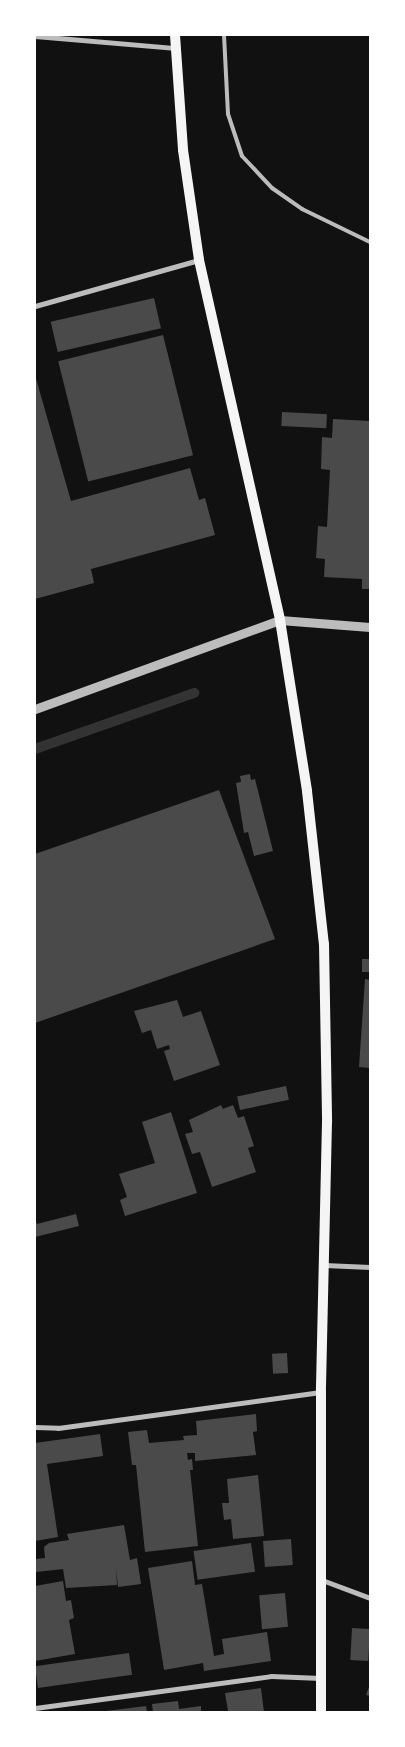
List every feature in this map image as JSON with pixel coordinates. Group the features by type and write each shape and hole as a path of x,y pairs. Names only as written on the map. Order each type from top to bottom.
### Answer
{"main road":[{"path":"175,35 183,150 199,260 280,620 307,791 324,944 321,1712"}],"street":[{"path":"35,36 176,48"},
{"path":"35,306 199,260"},
{"path":"35,709 280,620 370,627"},
{"path":"324,1265 370,1268"},
{"path":"35,1427 58,1428 321,1392"},
{"path":"322,1580 370,1598"},
{"path":"35,1708 271,1676 321,1678"}],"lane":[{"path":"224,35 228,114 242,156 272,188 302,209 370,242"}],"building":[{"path":"154,298 161,328 58,352 51,322"},
{"path":"163,335 193,455 88,481 58,361"},
{"path":"35,375 71,501 190,468 199,500 205,498 215,535 91,569 94,583 35,599"},
{"path":"282,412 327,414 326,428 281,426"},
{"path":"333,419 370,421 370,589 362,589 362,579 324,577 325,559 316,558 318,526 327,527 330,470 321,469 322,437 332,438"},
{"path":"250,774 251,780 255,779 273,851 254,856 248,832 244,833 236,783 241,782 240,776"},
{"path":"219,790 275,939 35,1023 35,854"},
{"path":"362,959 370,959 370,972 362,972"},
{"path":"365,979 370,980 370,1068 359,1067"},
{"path":"177,1000 183,1017 201,1011 220,1065 174,1081 164,1051 170,1049 169,1045 157,1049 151,1030 142,1033 134,1011"},
{"path":"286,1086 289,1100 240,1110 237,1096"},
{"path":"221,1105 223,1109 233,1105 238,1118 244,1116 254,1146 248,1148 256,1172 212,1187 200,1152 192,1154 185,1134 193,1132 189,1120"},
{"path":"171,1112 197,1193 125,1216 120,1200 127,1197 119,1174 155,1163 142,1122"},
{"path":"76,1214 79,1226 35,1237 35,1219 37,1224"},
{"path":"287,1353 288,1373 273,1374 272,1354"},
{"path":"256,1414 257,1431 253,1432 256,1455 195,1461 195,1453 187,1453 188,1460 192,1459 193,1470 190,1470 198,1546 145,1552 136,1465 132,1465 128,1432 147,1430 149,1443 184,1440 183,1436 197,1435 196,1421"},
{"path":"100,1434 103,1456 47,1464 58,1537 35,1541 35,1443"},
{"path":"258,1475 264,1536 233,1539 231,1519 224,1520 222,1503 229,1503 227,1479"},
{"path":"124,1525 130,1560 137,1558 141,1584 118,1587 116,1569 117,1585 66,1588 63,1569 36,1572 35,1559 45,1558 44,1547 49,1543 69,1540 67,1534"},
{"path":"291,1539 293,1565 265,1567 263,1541"},
{"path":"251,1543 255,1572 198,1580 194,1551"},
{"path":"192,1561 195,1585 202,1584 214,1656 224,1654 222,1639 267,1632 271,1661 204,1671 203,1663 164,1670 148,1568"},
{"path":"63,1581 66,1601 71,1600 74,1618 69,1620 75,1654 35,1661 35,1586"},
{"path":"285,1593 288,1627 262,1629 259,1595"},
{"path":"352,1628 370,1629 368,1661 350,1660"},
{"path":"129,1653 132,1675 38,1688 35,1666"},
{"path":"370,1684 370,1696 366,1695"},
{"path":"261,1688 264,1712 228,1711 225,1693"},
{"path":"178,1701 179,1709 201,1706 201,1712 153,1712 152,1704"},
{"path":"146,1706 147,1712 106,1712 106,1711"}],"waterway":[{"path":"35,749 194,693"}]}
